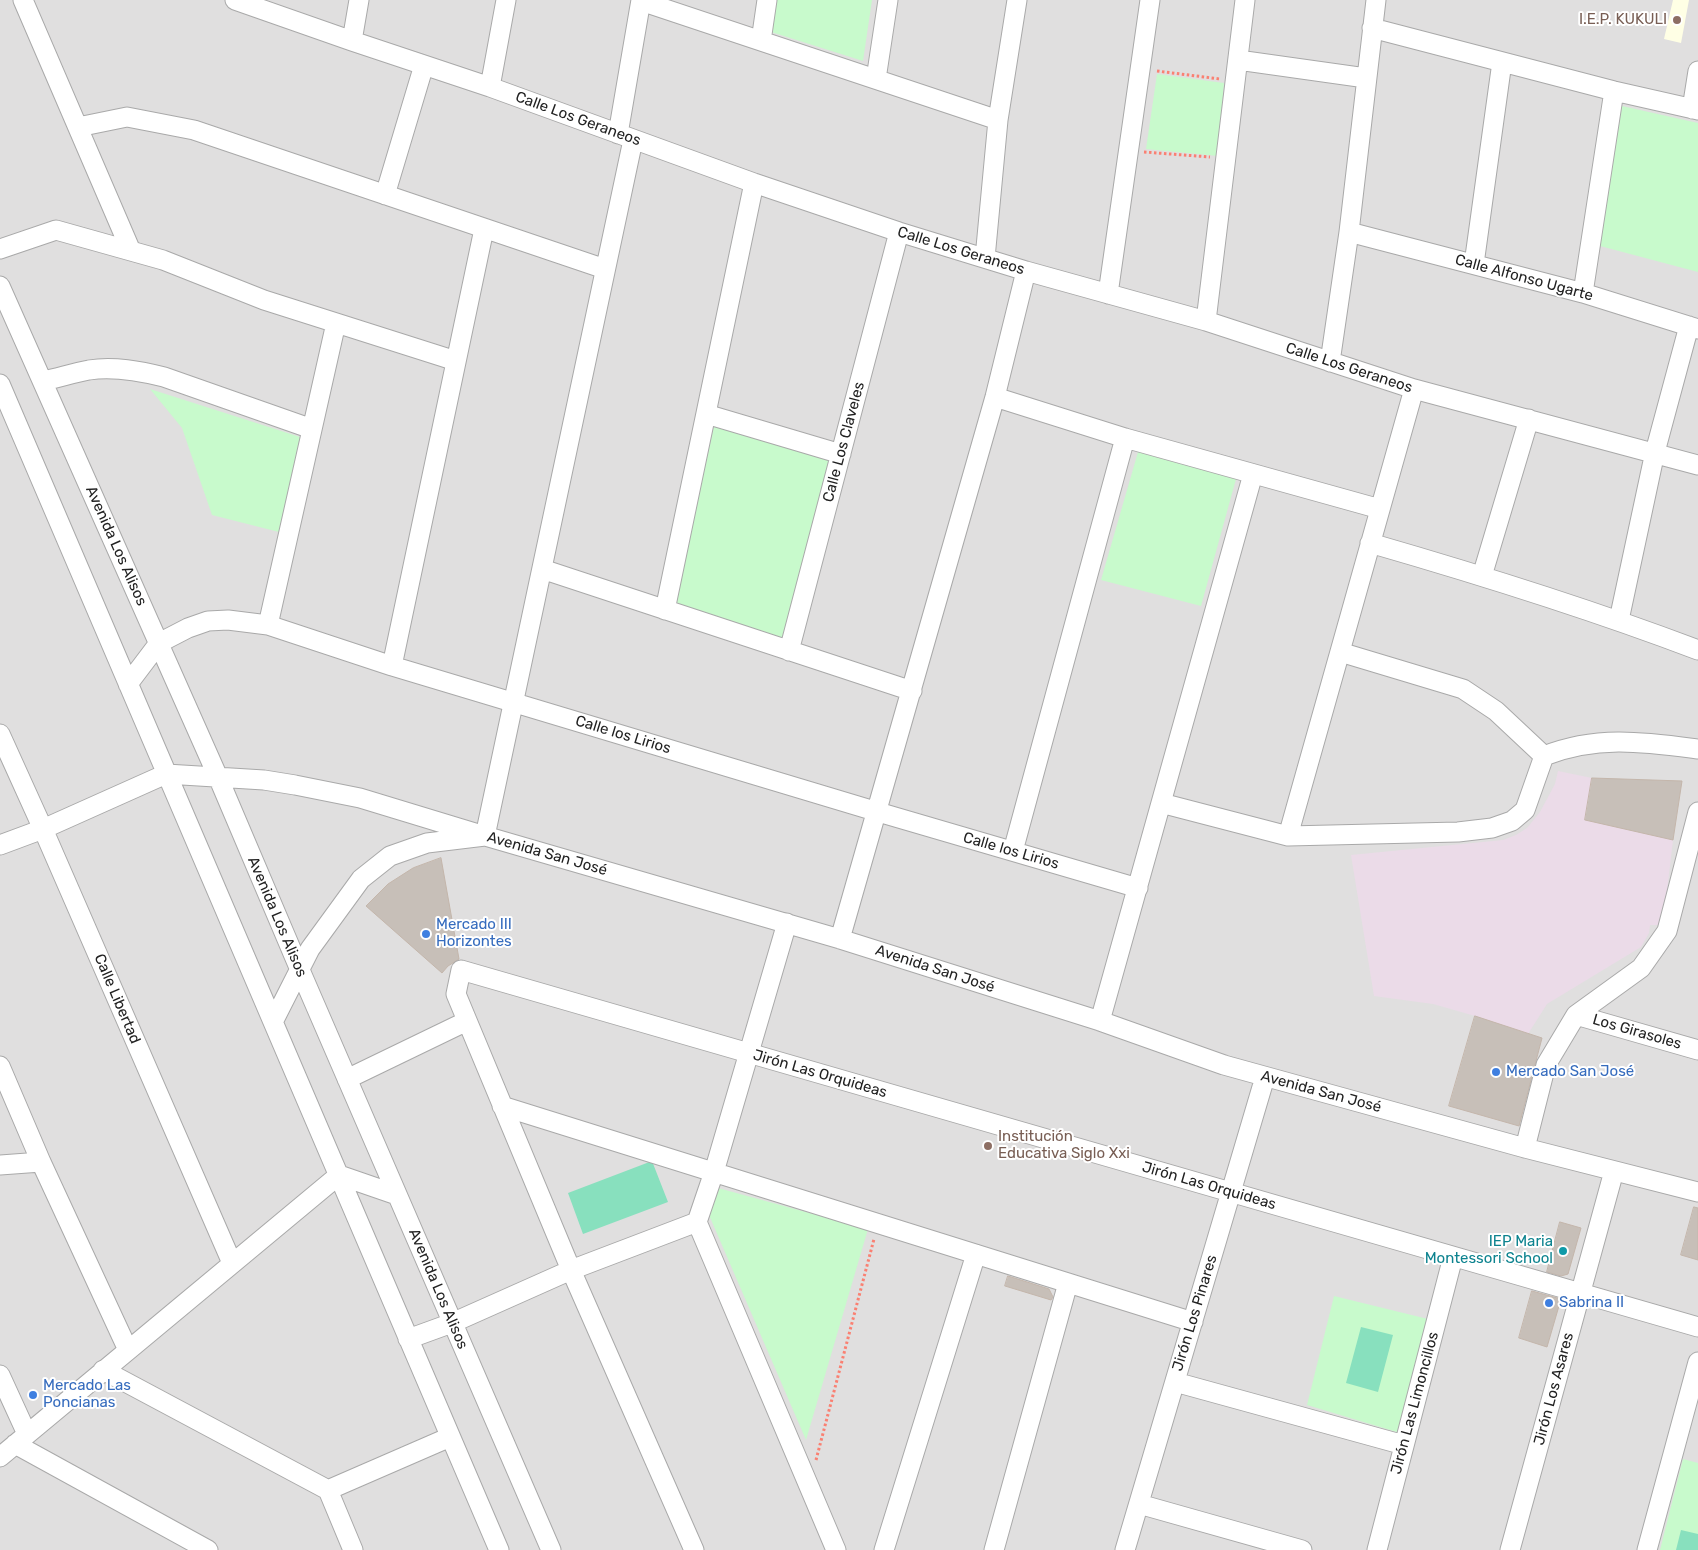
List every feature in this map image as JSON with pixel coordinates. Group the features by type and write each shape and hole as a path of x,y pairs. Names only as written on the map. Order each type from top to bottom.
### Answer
{"street":[{"path":"23,0 131,251"},
{"name":"Calle Los Geraneos","path":"235,0 490,87 754,183 899,232 1026,271 1206,321 1414,389 1698,465"},
{"path":"352,41 359,0"},
{"path":"490,87 506,0"},
{"path":"761,41 767,0"},
{"path":"876,80 888,0"},
{"path":"985,258 998,120 1017,0"},
{"path":"1108,294 1150,0"},
{"path":"1206,321 1245,0"},
{"path":"1330,362 1349,232 1376,0"},
{"path":"273,1022 310,949 360,879 390,856 427,843 485,836 605,269 626,137 641,1 998,120"},
{"path":"1372,28 1614,91 1695,110 1698,71"},
{"path":"1238,60 1366,78"},
{"path":"1474,264 1502,62"},
{"path":"385,195 424,65"},
{"path":"1583,293 1614,91"},
{"path":"78,127 127,117 194,130 605,269"},
{"path":"665,610 754,183"},
{"path":"392,666 484,229"},
{"path":"0,250 56,230 162,260 264,300 456,362"},
{"name":"Calle Los Claveles","path":"789,651 899,232"},
{"name":"Calle Alfonso Ugarte","path":"1349,232 1583,293 1694,328"},
{"path":"840,939 878,812 995,397 1026,271"},
{"name":"Avenida Los Alisos","path":"0,286 218,777 551,1550"},
{"path":"268,625 336,323"},
{"path":"1619,620 1655,452 1694,328"},
{"path":"43,382 90,370 118,368 143,372 164,377 312,428"},
{"path":"0,384 499,1550"},
{"path":"1288,836 1414,389"},
{"path":"995,397 1125,438 1380,509"},
{"path":"706,414 841,454"},
{"path":"1482,576 1529,420"},
{"path":"1013,851 1125,438"},
{"path":"1100,1021 1254,474"},
{"path":"1370,543 1482,576 1619,620 1698,650"},
{"path":"542,569 912,691"},
{"name":"Calle los Lirios","path":"128,684 159,643 188,628 208,621 228,620 268,625 392,666 1138,888"},
{"path":"1340,652 1464,690 1496,711 1544,756"},
{"name":"Calle Libertad","path":"0,734 232,1264"},
{"path":"1161,803 1288,836 1458,832 1492,828 1512,821 1525,810 1544,756 1563,748 1602,742 1638,741 1698,749"},
{"path":"0,846 43,829 166,774"},
{"name":"Avenida San José","path":"166,774 264,780 360,798 840,939 1100,1021 1224,1065 1525,1148 1698,1192"},
{"path":"1525,1148 1546,1066 1576,1015 1641,968 1668,931 1698,812"},
{"path":"787,923 714,1172 697,1222 836,1550"},
{"name":"Jirón Las Orquideas","path":"467,1021 456,994 461,970 1698,1327"},
{"name":"Los Girasoles","path":"1576,1015 1698,1050"},
{"path":"347,1079 467,1021 571,1270 694,1550"},
{"path":"0,1066 41,1162 128,1350"},
{"name":"Jirón Los Pinares","path":"1125,1550 1265,1077"},
{"path":"502,1106 1193,1322"},
{"path":"0,1165 41,1162"},
{"name":"Jirón Los Asares","path":"1510,1550 1614,1171"},
{"path":"0,1457 339,1175"},
{"path":"339,1175 397,1195"},
{"path":"408,1339 452,1323 571,1270 697,1222"},
{"path":"884,1550 976,1254"},
{"name":"Jirón Las Limoncillos","path":"1378,1550 1453,1256"},
{"path":"994,1550 1068,1283"},
{"path":"1647,1550 1698,1362"},
{"path":"103,1370 328,1490 353,1550"},
{"path":"0,1375 21,1439 208,1550"},
{"path":"1175,1382 1404,1445"},
{"path":"328,1490 450,1438"},
{"path":"1139,1504 1302,1550"}],"path":[{"path":"1141,68 1235,81"},
{"path":"1129,150 1226,159"},
{"path":"810,1487 878,1224"}],"shaded area":[{"path":"0,0 1698,0 1698,1550 0,1550"},
{"name":"I.E.P. KUKULI","path":"1673,0 1689,0 1681,43 1664,39"},
{"path":"1558,771 1592,778 1585,820 1673,840 1663,925 1650,925 1649,933 1641,947 1547,1004 1528,1034 1433,1004 1374,996 1351,855 1503,840 1516,835 1527,828 1540,812 1555,784"}],"green space":[{"path":"773,0 872,0 863,61 768,31"},
{"path":"1157,74 1224,83 1218,156 1146,149"},
{"path":"1622,106 1698,123 1698,272 1600,246"},
{"path":"150,389 300,437 279,532 212,515 182,428"},
{"path":"717,413 836,445 784,641 674,604"},
{"path":"1138,452 1236,479 1201,606 1101,580"},
{"path":"652,1161 668,1202 583,1234 568,1193"},
{"path":"718,1188 868,1229 806,1440 709,1215"},
{"path":"1334,1296 1432,1320 1400,1433 1307,1405"},
{"path":"1361,1327 1393,1335 1378,1392 1346,1383"},
{"path":"1683,1459 1698,1463 1698,1550 1660,1550"},
{"path":"1681,1530 1698,1534 1698,1550 1676,1550"}],"building":[{"path":"1592,778 1682,781 1673,840 1585,820"},
{"name":"Mercado III Horizontes","path":"441,858 459,959 448,966 442,973 366,906 388,884 413,868"},
{"name":"Mercado San José","path":"1475,1016 1542,1038 1519,1126 1449,1106"},
{"path":"1694,1207 1698,1208 1698,1260 1681,1255"},
{"name":"IEP Maria Montessori School","path":"1560,1222 1581,1228 1568,1274 1561,1276 1547,1272"},
{"path":"1008,1276 1049,1289 1053,1297 1051,1300 1005,1286"},
{"path":"1532,1291 1561,1299 1547,1347 1519,1338"}],"place":[{"name":"I.E.P. KUKULI","path":"1677,20"},
{"name":"Mercado III Horizontes","path":"426,934"},
{"name":"Mercado San José","path":"1496,1072"},
{"name":"Institución Educativa Siglo Xxi","path":"988,1146"},
{"name":"IEP Maria Montessori School","path":"1563,1251"},
{"name":"Sabrina II","path":"1549,1303"},
{"name":"Mercado Las Poncianas","path":"33,1395"}]}
